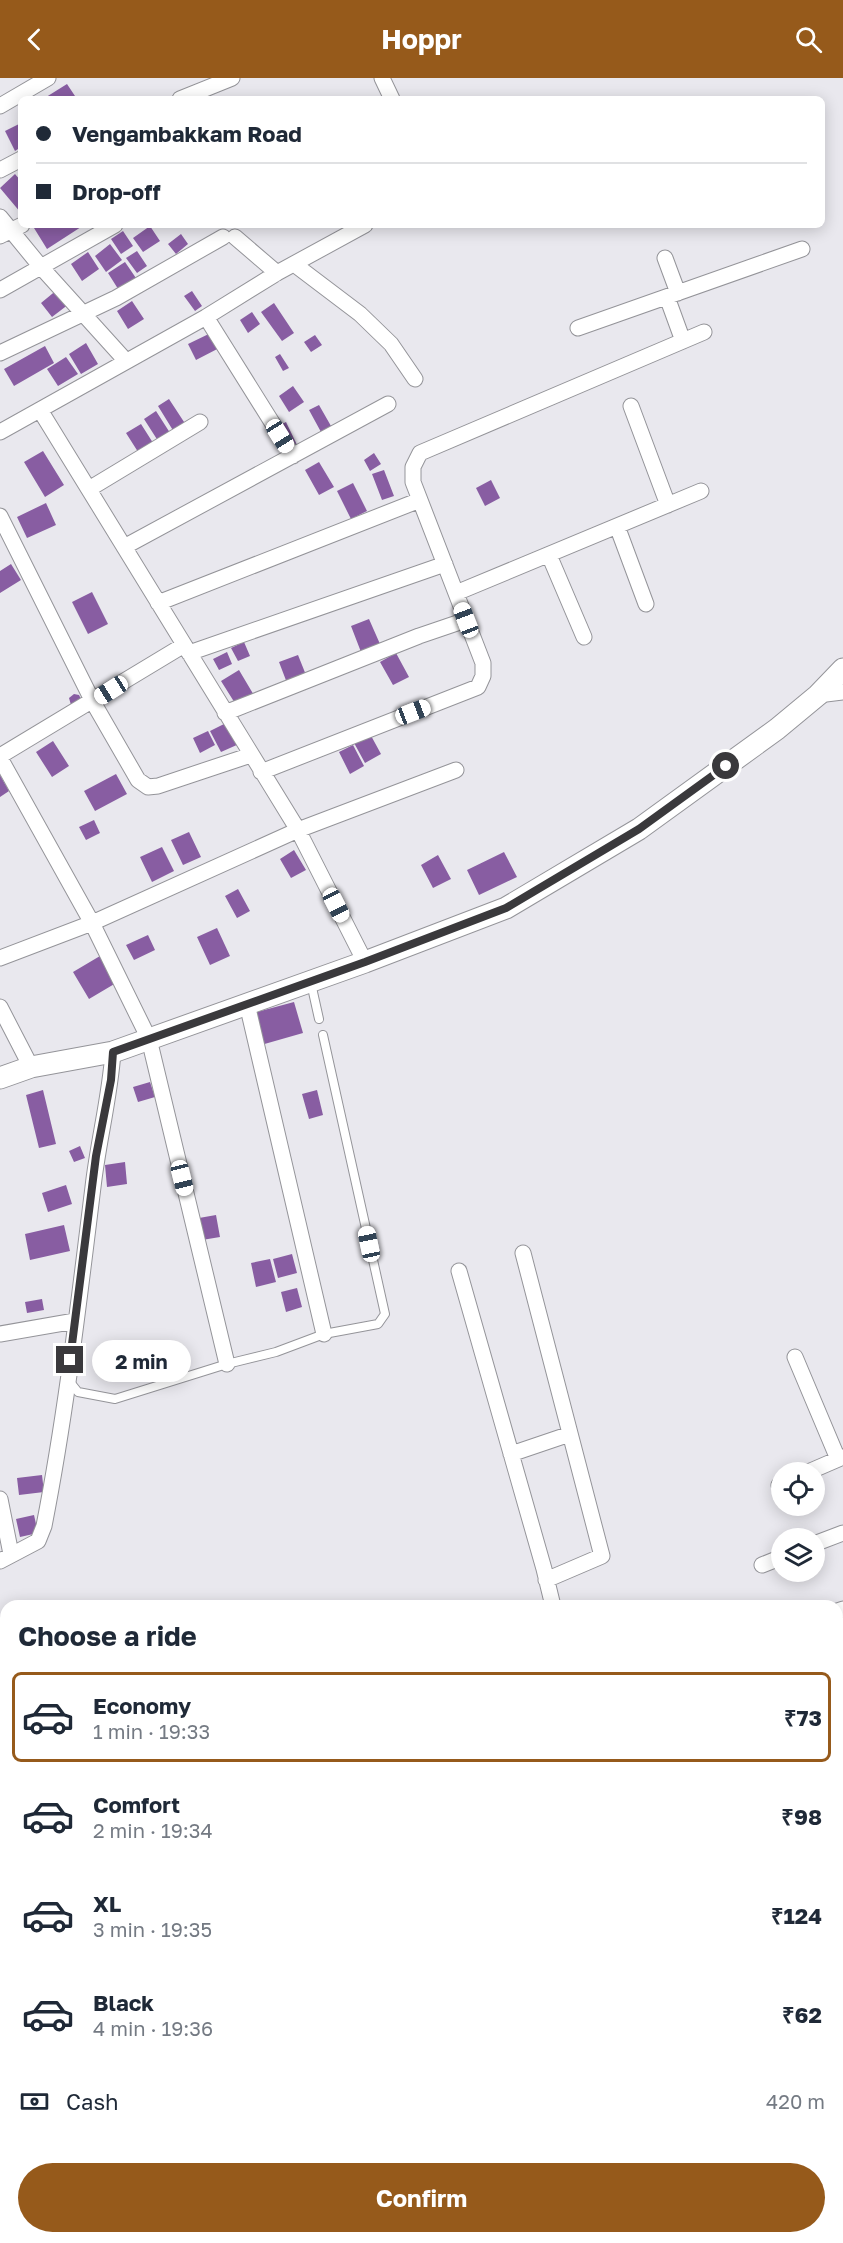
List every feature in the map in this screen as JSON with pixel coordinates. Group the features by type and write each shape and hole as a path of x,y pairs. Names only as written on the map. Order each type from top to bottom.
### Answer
{"main road":[{"path":"0,1078 31,1067 113,1052 365,962 506,908 639,829 777,729 818,695 843,669"}],"street":[{"path":"0,106 48,78"},
{"path":"187,96 232,78"},
{"path":"382,78 391,96"},
{"path":"0,170 18,161"},
{"path":"0,217 41,267 126,362"},
{"path":"0,290 110,228"},
{"path":"0,432 206,316 294,264 346,229"},
{"path":"0,353 84,315 229,237 277,273"},
{"path":"578,328 802,249"},
{"path":"665,258 683,341"},
{"path":"294,264 360,314 391,344 415,379"},
{"path":"206,316 293,456"},
{"path":"261,772 478,687 483,676 483,663 413,482 413,467 420,453 704,332"},
{"path":"124,547 388,404"},
{"path":"632,406 668,505"},
{"path":"40,410 298,830 365,962"},
{"path":"89,489 200,422"},
{"path":"456,593 701,491"},
{"path":"158,603 420,500"},
{"path":"0,516 93,702 138,780 148,787 158,786 251,755"},
{"path":"617,526 646,604"},
{"path":"549,555 584,637"},
{"path":"227,1364 149,1039 92,923 0,757 186,649 445,564"},
{"path":"225,713 419,636 466,620"},
{"path":"818,695 843,692"},
{"path":"0,958 92,923 298,830 456,770"},
{"path":"247,1004 324,1334"},
{"path":"0,1007 31,1067"},
{"path":"0,1499 6,1558 38,1540 44,1526 67,1379 96,1156 111,1080 113,1052"},
{"path":"523,1253 603,1557 546,1580"},
{"path":"459,1271 551,1600"},
{"path":"0,1334 75,1320"},
{"path":"795,1357 840,1458 825,1465"},
{"path":"512,1454 570,1434"},
{"path":"825,1540 843,1533"},
{"path":"762,1565 771,1561"}],"lane":[{"path":"310,981 319,1020"},
{"path":"67,1379 78,1392 116,1399 227,1364 276,1352 324,1334 378,1324 385,1314 322,1035"}],"building":[{"path":"67,84 75,96 48,96"},
{"path":"18,124 18,149 15,151 5,131"},
{"path":"15,174 18,178 18,209 0,188"},
{"path":"34,228 79,228 47,249"},
{"path":"147,228 151,228 160,241 143,252 133,238"},
{"path":"123,231 133,246 121,254 111,239"},
{"path":"181,234 188,244 176,254 168,244"},
{"path":"110,244 122,260 106,272 95,256"},
{"path":"137,251 147,266 137,273 126,258"},
{"path":"88,252 99,269 82,281 71,264"},
{"path":"125,262 138,281 120,292 108,273"},
{"path":"58,289 69,304 52,317 41,303"},
{"path":"192,291 202,306 195,311 184,296"},
{"path":"132,301 144,319 128,329 117,311"},
{"path":"274,303 294,333 282,341 261,312"},
{"path":"252,312 260,324 248,333 240,320"},
{"path":"217,330 225,345 196,360 188,344"},
{"path":"315,335 322,345 311,352 304,342"},
{"path":"86,343 98,364 81,374 69,354"},
{"path":"45,346 54,363 14,386 4,369"},
{"path":"280,354 289,368 283,371 275,357"},
{"path":"66,357 78,374 58,386 47,369"},
{"path":"293,386 304,402 289,412 279,396"},
{"path":"169,399 186,425 174,432 158,406"},
{"path":"319,405 331,426 321,432 309,410"},
{"path":"156,411 172,436 160,444 144,419"},
{"path":"286,422 298,447 286,453 274,428"},
{"path":"141,424 155,446 140,455 126,433"},
{"path":"43,451 64,485 45,497 24,462"},
{"path":"374,453 381,464 370,471 364,460"},
{"path":"319,462 334,487 319,495 305,470"},
{"path":"384,470 394,496 382,500 372,474"},
{"path":"491,480 500,498 485,506 476,488"},
{"path":"353,483 367,511 351,519 337,491"},
{"path":"46,503 56,525 27,538 17,517"},
{"path":"11,564 21,580 0,593 0,571"},
{"path":"92,592 108,624 88,634 72,602"},
{"path":"369,619 380,644 361,652 351,626"},
{"path":"244,642 250,656 238,661 231,648"},
{"path":"227,652 232,664 219,670 213,659"},
{"path":"396,653 409,677 393,685 380,662"},
{"path":"298,655 306,675 287,683 279,662"},
{"path":"239,670 255,697 238,708 221,681"},
{"path":"74,694 79,695 81,699 71,705 69,698"},
{"path":"228,722 239,744 221,752 210,731"},
{"path":"208,731 215,745 200,753 193,738"},
{"path":"369,732 381,754 365,763 353,741"},
{"path":"53,741 69,766 52,777 36,752"},
{"path":"353,745 364,766 350,774 339,752"},
{"path":"116,774 127,794 95,811 84,791"},
{"path":"0,775 9,791 0,797"},
{"path":"94,820 100,833 86,840 79,827"},
{"path":"189,832 201,857 183,865 171,840"},
{"path":"162,847 174,871 152,882 140,857"},
{"path":"294,850 306,870 291,878 280,859"},
{"path":"504,852 517,877 479,895 467,870"},
{"path":"438,855 451,879 433,888 421,865"},
{"path":"238,889 250,911 237,918 225,896"},
{"path":"217,928 230,956 210,965 197,937"},
{"path":"148,935 155,950 134,960 126,945"},
{"path":"100,956 116,983 89,999 73,972"},
{"path":"294,1002 303,1033 261,1045 253,1013"},
{"path":"150,1082 155,1097 138,1102 133,1087"},
{"path":"43,1090 56,1144 39,1148 26,1095"},
{"path":"317,1090 323,1115 309,1119 302,1094"},
{"path":"80,1146 85,1158 74,1162 69,1151"},
{"path":"125,1162 127,1184 107,1187 105,1165"},
{"path":"66,1185 72,1204 48,1212 42,1193"},
{"path":"216,1215 220,1237 202,1240 199,1218"},
{"path":"64,1225 70,1251 30,1260 25,1234"},
{"path":"292,1254 297,1273 278,1278 273,1259"},
{"path":"270,1259 276,1282 256,1287 251,1263"},
{"path":"297,1288 302,1307 286,1312 281,1292"},
{"path":"42,1299 44,1310 27,1313 25,1302"},
{"path":"42,1475 44,1492 19,1495 17,1478"},
{"path":"34,1515 38,1533 20,1537 16,1519"}],"route":[{"path":"70,1360 96,1156 111,1080 113,1052 365,962 506,908 639,829 726,766"}]}
